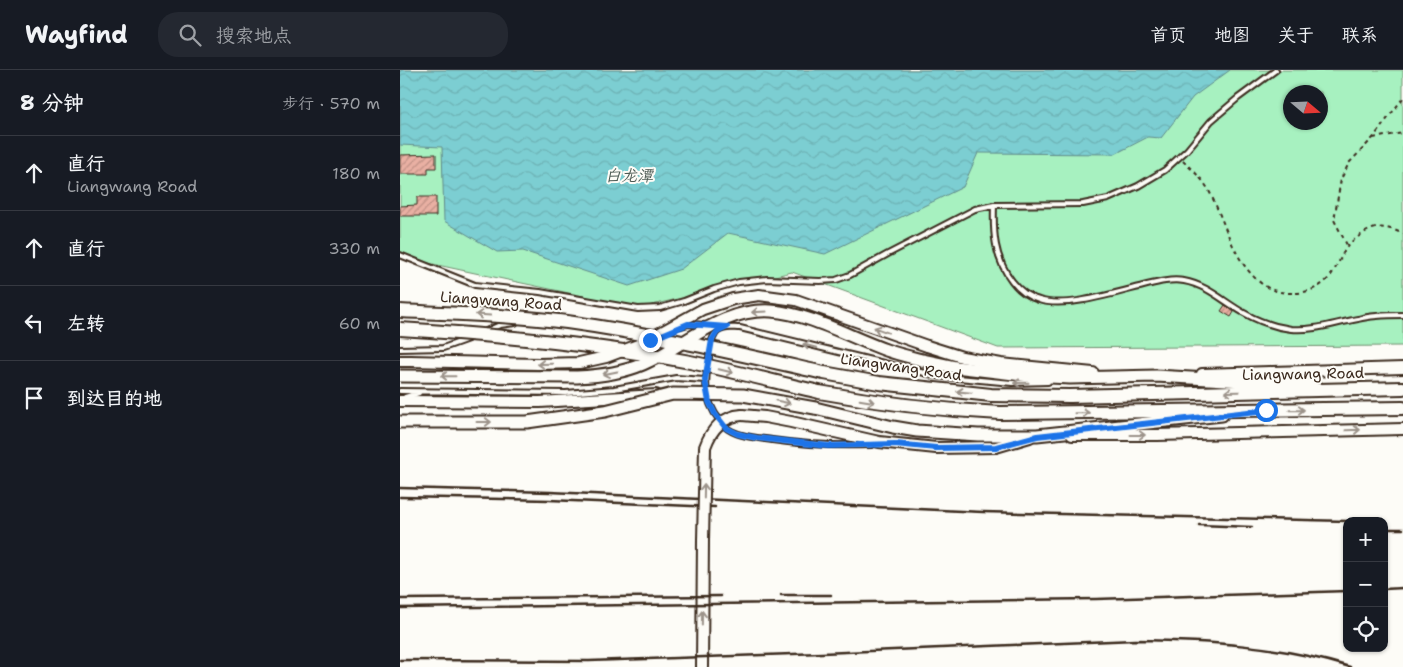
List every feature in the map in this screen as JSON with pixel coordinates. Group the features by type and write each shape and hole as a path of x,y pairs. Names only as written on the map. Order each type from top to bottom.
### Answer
{"main road":[{"name":"Liangwang Road","path":"400,311 484,315 574,323 661,337 824,373 879,383 991,395 1070,396 1403,388"},
{"path":"400,376 600,376 643,364 728,318 749,313 771,312 796,316 887,351 955,368 992,373 1070,378 1156,376 1369,389"},
{"path":"400,329 541,340 623,351 691,363 883,404 936,410 1000,413 1403,408"},
{"path":"400,422 527,422 605,410 672,394 743,395 815,408 878,424 917,431 978,435 1037,436 1266,410"}],"street":[{"path":"400,361 579,363 606,357 638,345 704,310 733,299 759,295 796,300 927,346 1001,364 1095,373 1156,376 1403,368"},
{"path":"400,400 540,402 672,394"},
{"path":"702,667 705,448 709,438 720,423 728,419 742,415 765,417 850,437 936,448 996,447 1037,436 1157,436 1403,429"}],"lane":[{"path":"400,256 475,285 540,292 638,309 660,308 684,301 714,288 739,282 767,279 836,280 850,275 975,209 994,205 1083,204 1108,199 1165,170 1211,121 1276,70"},
{"path":"994,205 993,232 999,257 1018,289 1040,301 1079,301 1168,281 1184,281 1204,287 1244,313 1267,323 1291,329 1315,329 1359,318 1385,314 1403,315"},
{"path":"400,350 443,348 500,325 514,323 556,326"},
{"path":"628,337 650,340 688,324 727,327 754,331 937,376 1012,383 1042,382 1070,378"},
{"path":"727,327 717,332 712,340 705,380 709,402 715,414 726,428 738,434 796,444 828,446 895,444"},
{"path":"400,391 566,393 614,389 676,378 705,380"},
{"path":"400,400 424,391"}],"path":[{"path":"1347,246 1334,220 1341,179 1349,163 1373,138 1403,98"},
{"path":"1373,138 1403,133"},
{"path":"1179,157 1207,188 1241,261 1251,275 1264,286 1280,292 1296,294 1311,291 1324,284 1335,270 1347,246 1367,229 1376,227 1393,229 1403,234"}],"green space":[{"path":"400,70 1403,70 1403,346 998,348 792,272 639,308 400,257"}],"water":[{"name":"白龙潭","path":"400,70 1230,70 1193,97 1161,138 1148,137 1115,154 978,153 963,187 825,254 728,233 681,269 629,286 523,251 497,252 444,221 442,147 400,145"}],"building":[{"path":"436,154 436,168 428,168 428,174 400,174 400,155"},
{"path":"417,197 436,197 436,216 400,216 400,206 417,205"},
{"path":"1225,305 1234,312 1231,317 1221,311"}],"railway":[{"path":"400,488 550,492 983,512 1343,521"},
{"path":"400,497 549,500 715,507"},
{"path":"1199,525 1252,527"},
{"path":"1388,529 1403,529"},
{"path":"1388,589 1403,588"},
{"path":"400,608 1096,599 1343,591"},
{"path":"781,595 831,595"},
{"path":"400,599 721,596"},
{"path":"400,660 589,661 1135,640 1216,643 1270,649 1350,667"}],"route":[{"path":"650,340 688,324 697,323 727,327 717,332 712,340 705,380 709,402 715,414 726,428 738,434 796,444 828,446 895,444 936,448 996,447 1037,436 1266,410"}]}
